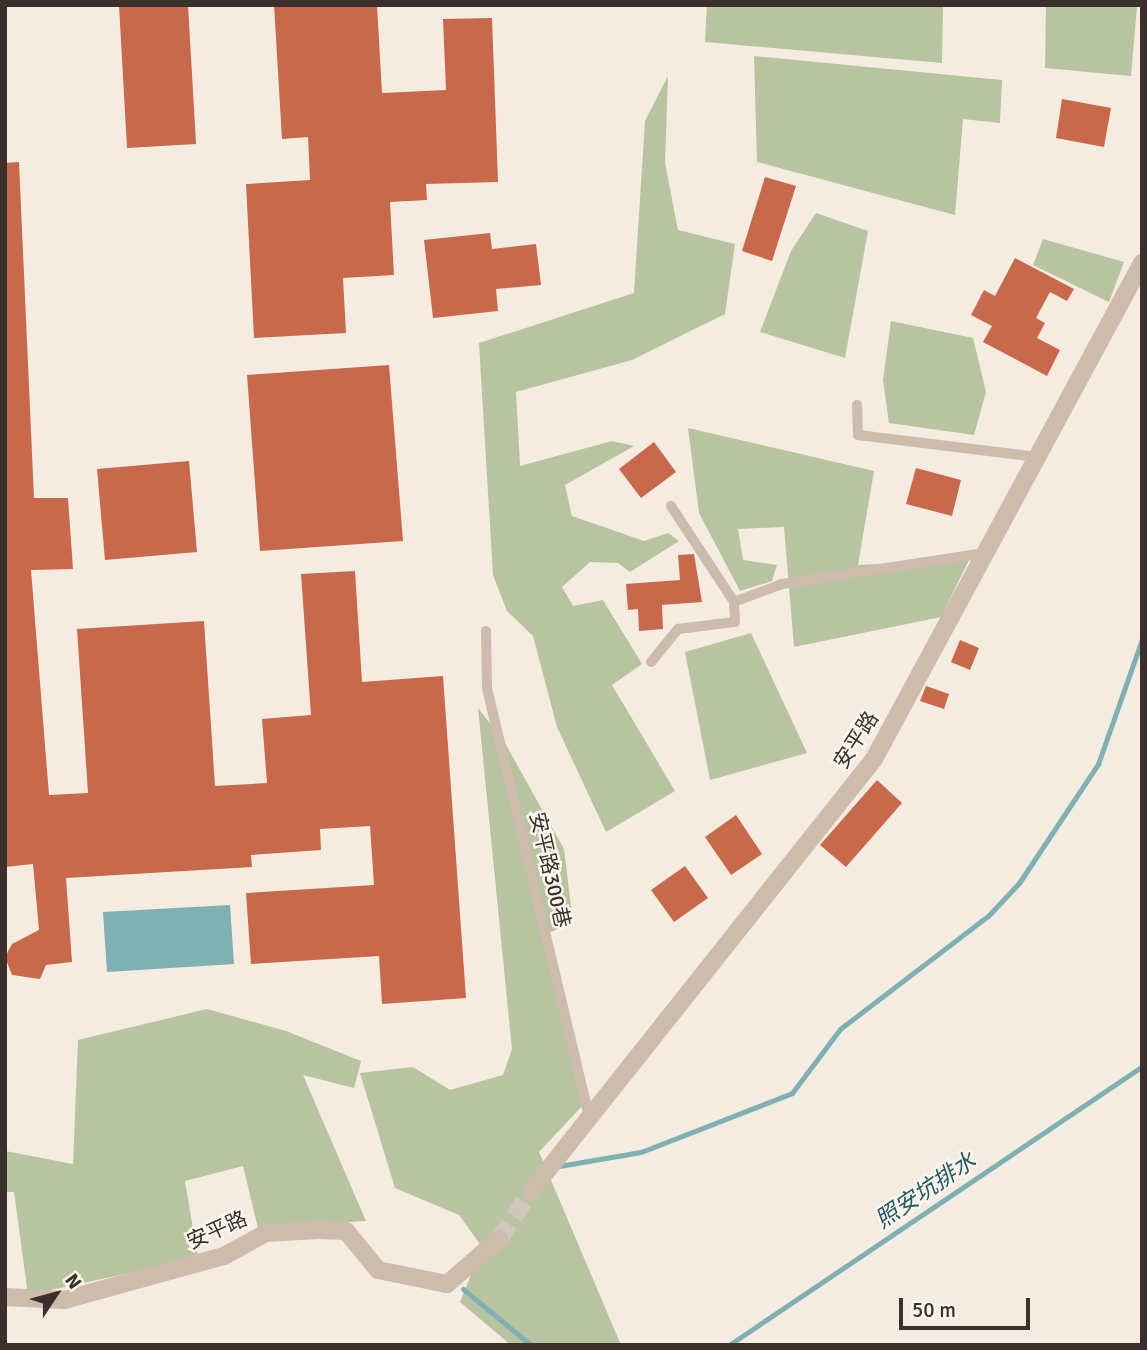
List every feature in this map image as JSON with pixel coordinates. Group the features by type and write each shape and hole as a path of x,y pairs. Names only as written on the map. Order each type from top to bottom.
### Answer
{"street":[{"name":"安平路","path":"531,1191 874,760 1142,263"},
{"name":"安平路","path":"5,1297 64,1300 224,1256 266,1233 318,1230 346,1231 378,1270 447,1284 499,1239"}],"lane":[{"path":"857,405 858,435 1037,457"},
{"path":"651,662 678,629 735,622 734,602 671,506"},
{"path":"734,602 782,584 986,553"},
{"name":"安平路300巷","path":"486,631 487,688 589,1116"}],"green space":[{"path":"707,5 943,5 942,63 705,42"},
{"path":"1046,5 1137,6 1131,76 1045,68"},
{"path":"754,56 1002,80 1000,123 963,119 955,215 757,162"},
{"path":"668,76 665,163 678,230 735,244 725,314 632,360 516,392 520,466 612,441 634,446 565,485 572,516 644,541 668,533 679,541 630,572 618,563 590,562 562,587 573,606 603,600 642,664 612,685 675,791 606,832 557,727 533,636 507,611 493,575 479,343 634,293 645,121"},
{"path":"816,213 868,231 845,358 760,332 791,251"},
{"path":"1043,239 1124,262 1109,302 1033,265"},
{"path":"891,321 973,338 986,392 974,435 889,423 883,380"},
{"path":"688,428 874,471 858,565 969,560 941,617 794,647 784,527 738,529 743,560 777,565 772,581 740,591 699,513"},
{"path":"751,633 807,753 710,780 685,652"},
{"path":"478,708 505,743 564,849 573,923 548,933 585,1103 539,1152 621,1345 511,1345 460,1302 482,1247 459,1215 395,1188 360,1073 413,1067 450,1090 503,1075 512,1049"},
{"path":"207,1009 286,1031 361,1061 354,1088 303,1075 366,1221 258,1228 243,1166 185,1181 198,1258 28,1295 14,1192 5,1192 5,1151 73,1164 78,1040"}],"water":[{"path":"230,905 234,964 107,972 103,912"}],"building":[{"path":"119,5 188,5 196,144 127,148"},
{"path":"274,5 377,5 382,93 446,90 443,19 492,18 498,182 426,184 427,200 390,202 394,275 343,278 346,333 254,338 246,184 310,180 308,137 282,139"},
{"path":"1062,99 1111,108 1104,147 1056,138"},
{"path":"19,162 34,498 68,498 73,569 31,570 49,795 88,793 77,629 204,621 215,786 267,783 262,719 311,715 301,574 355,571 362,682 443,676 466,998 382,1004 379,956 251,964 246,893 374,885 370,826 320,829 321,850 251,855 252,867 66,878 72,962 46,965 40,979 12,975 5,957 12,944 39,930 33,864 5,867 5,163"},
{"path":"765,177 796,186 772,261 742,251"},
{"path":"490,233 492,249 536,244 541,285 496,289 498,311 433,318 424,240"},
{"path":"1015,258 1074,289 1067,301 1050,292 1036,318 1045,323 1037,338 1060,350 1047,376 983,342 992,326 971,315 984,290 995,296"},
{"path":"389,365 403,541 260,551 247,375"},
{"path":"654,442 676,472 641,498 619,469"},
{"path":"189,461 197,552 105,560 97,469"},
{"path":"916,468 961,480 952,516 906,504"},
{"path":"694,554 702,602 662,605 663,629 639,631 638,609 628,610 626,584 680,580 678,555"},
{"path":"960,640 979,648 970,670 951,662"},
{"path":"926,686 949,694 944,709 920,701"},
{"path":"877,780 902,803 846,867 820,845"},
{"path":"736,815 762,854 731,875 705,837"},
{"path":"685,866 708,898 674,922 651,890"}],"waterway":[{"path":"559,1166 641,1152 792,1093 840,1029 988,916 1019,883 1098,764 1142,639"},
{"name":"照安坑排水","path":"729,1345 1142,1066"},
{"path":"463,1289 531,1345"}],"tunnel":[{"path":"499,1239 531,1191"}]}
